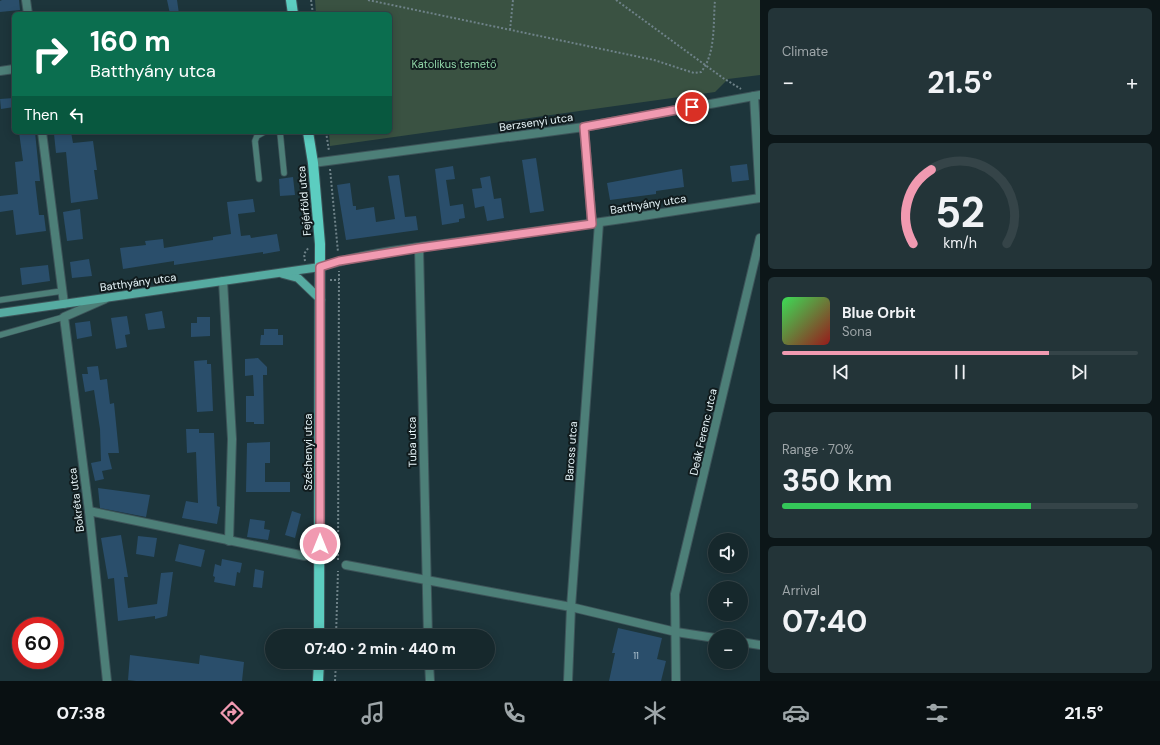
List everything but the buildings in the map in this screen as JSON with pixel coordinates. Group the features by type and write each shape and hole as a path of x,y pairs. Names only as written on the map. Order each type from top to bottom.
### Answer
{"main road":[{"path":"291,0 293,12"},
{"name":"Fejérföld utca","path":"308,134 313,163 320,244 320,267"},
{"name":"Batthyány utca","path":"0,313 320,267"},
{"name":"Széchenyi utca","path":"319,629 320,267"},
{"name":"Batthyány utca","path":"278,273 298,278 321,300"},
{"path":"318,681 319,669"}],"street":[{"path":"26,0 28,12"},
{"path":"0,71 12,69"},
{"path":"757,96 760,198"},
{"name":"Berzsenyi utca","path":"313,163 584,127 757,96"},
{"name":"Baross utca","path":"568,681 571,607 596,224 584,127"},
{"path":"42,134 64,304"},
{"name":"Batthyány utca","path":"320,267 339,261 419,248 596,224 760,198"},
{"name":"Deák Ferenc utca","path":"676,681 675,594 760,238"},
{"name":"Tuba utca","path":"419,248 428,629"},
{"path":"223,280 232,439 229,541"},
{"path":"64,317 107,298"},
{"name":"Bokréta utca","path":"64,317 89,512 107,681"},
{"path":"89,512 305,556"},
{"path":"342,564 571,607 676,632 708,637"},
{"path":"748,643 760,645"},
{"path":"429,669 430,681"}],"lane":[{"path":"259,179 255,141 257,136 260,134"},
{"path":"280,134 284,173"},
{"path":"0,300 62,291"},
{"path":"0,335 64,317"}],"path":[{"path":"311,0 313,12"},
{"path":"368,0 654,60 694,73 701,72 706,66 710,56 715,0"},
{"path":"510,30 513,0"},
{"path":"616,0 723,78 757,96"},
{"path":"326,134 339,261 342,564"},
{"path":"336,629 338,570"},
{"path":"335,681 336,669"}],"green space":[{"name":"Katolikus temető","path":"315,0 760,0 760,75 728,79 715,92 330,146 329,134 392,134 392,12 316,12"}],"route":[{"path":"320,544 320,267 339,261 419,248 592,224 584,127 692,107"}]}
